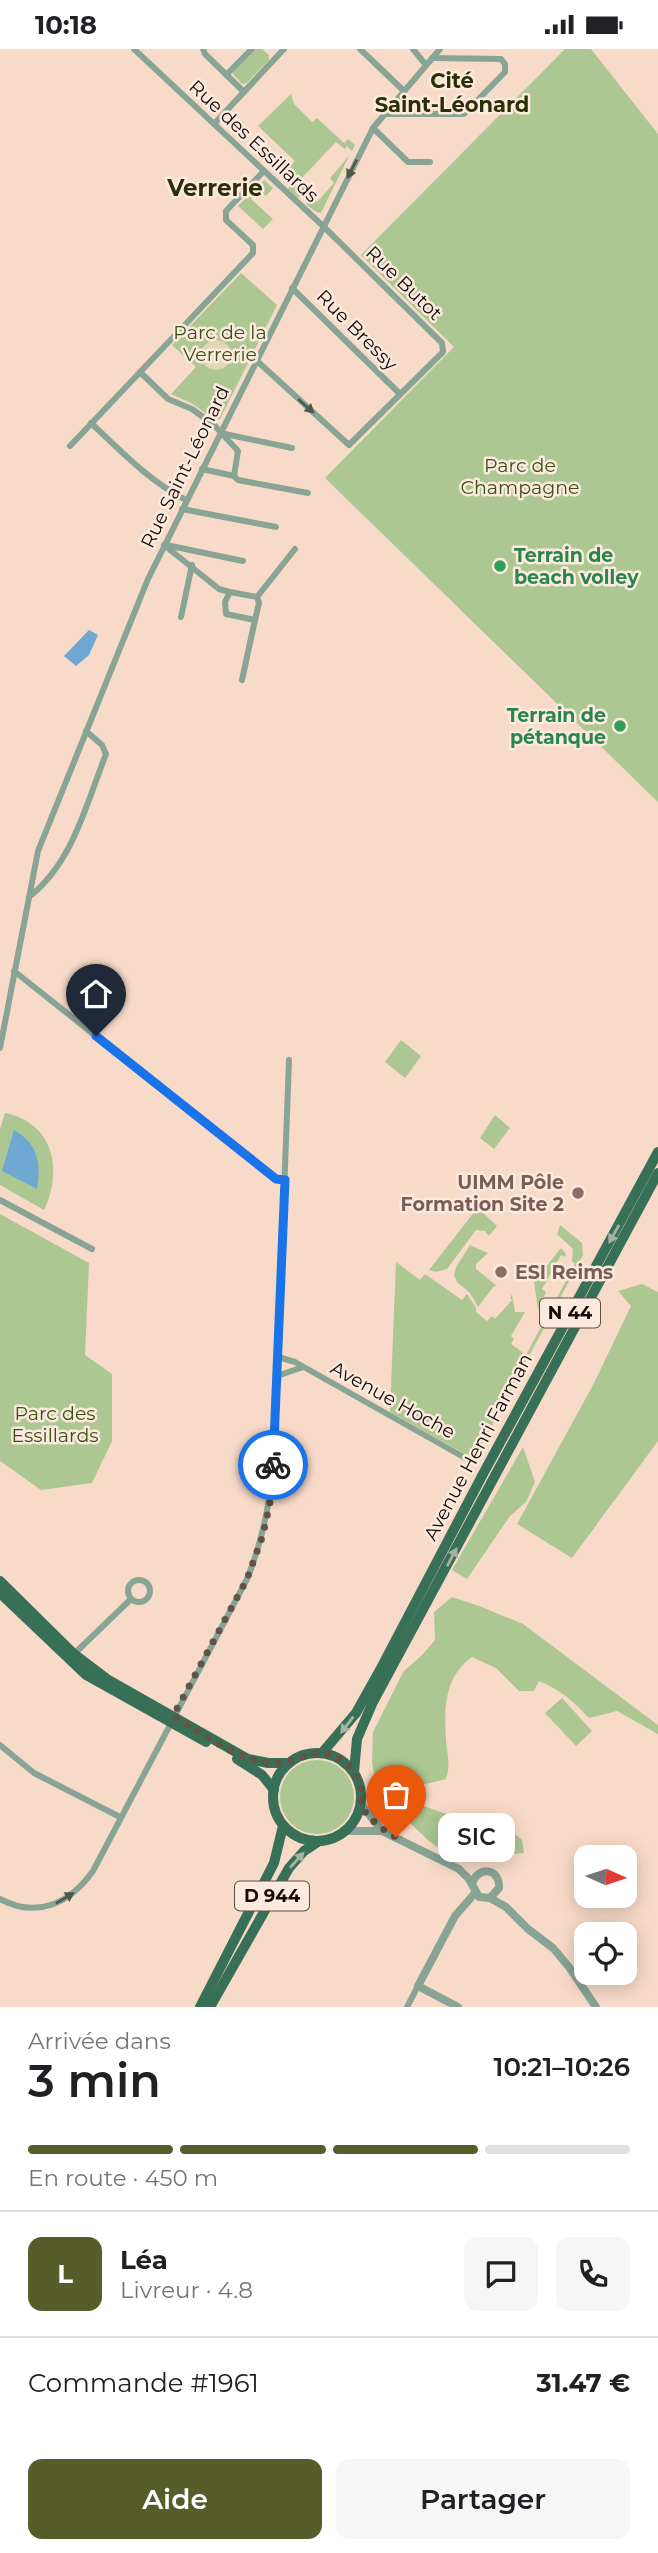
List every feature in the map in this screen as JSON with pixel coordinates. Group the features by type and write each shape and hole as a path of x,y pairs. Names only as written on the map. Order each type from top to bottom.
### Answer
{"main road":[{"name":"Avenue Henri Farman","path":"322,1753 356,1713 658,1152"},
{"name":"Avenue Henri Farman","path":"354,1772 357,1739 372,1704 658,1173"},
{"path":"0,1581 74,1654 107,1679 245,1763 262,1775 274,1790"},
{"path":"0,1594 86,1675 248,1759 289,1763"},
{"path":"322,1753 340,1759 354,1772 360,1787 361,1804 357,1816 345,1831 318,1841 297,1836 283,1826 276,1811 274,1790 278,1777 289,1763 304,1755 322,1753"},
{"name":"D 944","path":"200,2007 274,1863 283,1826"},
{"name":"D 944","path":"210,2007 284,1875 304,1851 318,1841"}],"street":[{"name":"Rue des Essillards","path":"134,49 323,226"},
{"path":"226,75 252,49"},
{"path":"271,49 278,56"},
{"path":"214,124 284,49"},
{"path":"360,49 404,91"},
{"path":"413,49 426,65"},
{"name":"Rue Saint-Léonard","path":"0,1048 38,851 164,545 223,433 256,360 373,128 440,49"},
{"path":"204,52 244,92"},
{"path":"384,114 464,114 505,72 505,64 501,59 432,58"},
{"path":"373,128 408,162 430,162"},
{"path":"70,446 253,253 253,245 226,220 226,211 263,172"},
{"name":"Rue Butot","path":"323,226 442,343 443,352 400,394"},
{"name":"Rue Bressy","path":"292,288 400,394"},
{"path":"256,360 349,445 400,394"},
{"path":"140,372 168,398 192,409 223,433 238,451 234,476"},
{"path":"91,423 140,470 164,489 186,501"},
{"path":"223,433 292,448"},
{"path":"202,469 234,476 238,480 308,493"},
{"path":"182,509 276,527"},
{"path":"164,545 243,561"},
{"path":"164,545 219,589 257,597"},
{"path":"242,680 255,620 257,597 295,549"},
{"path":"181,617 192,565"},
{"path":"230,592 225,602 226,614 255,620"},
{"path":"29,897 44,885 66,855 106,754 102,745 86,731"},
{"path":"15,971 276,1179 285,1180"},
{"path":"0,1899 9,1904 32,1908 54,1905 71,1896 83,1885 93,1871 247,1579 263,1535 270,1502 278,1366 289,1060"},
{"path":"0,1199 92,1249"},
{"name":"Avenue Hoche","path":"278,1357 295,1362 467,1459"},
{"path":"277,1376 303,1367"},
{"path":"74,1654 131,1599"},
{"path":"0,1745 34,1773 120,1817"},
{"path":"361,1804 382,1831 459,1869 480,1872"},
{"path":"345,1831 382,1831"},
{"path":"459,1869 479,1897 490,1898 506,1907 553,1948 596,2007"},
{"path":"472,1884 480,1872 485,1870 495,1874 500,1881 499,1888 506,1907"},
{"path":"490,1898 499,1888"},
{"path":"407,2007 455,1916 475,1893"},
{"path":"418,1986 458,2007"}],"green space":[{"path":"256,49 262,49 269,55 269,60 247,83 242,84 232,73"},
{"name":"Parc de Champagne","path":"565,49 591,49 658,134 658,802 325,478 454,347 361,255"},
{"path":"291,94 294,104 312,122 317,118 344,143 348,139 355,145 352,151 336,142 298,182 306,190 298,198 288,189 291,185 281,176 295,161 258,126"},
{"path":"349,156 321,213 316,212 306,204 311,198 317,202 334,183 330,178"},
{"path":"264,180 273,188 266,196 259,190 251,199 273,219 263,229 238,206"},
{"name":"Parc de la Verrerie","path":"241,273 277,305 220,419 213,419 193,404 171,394 196,367 172,345"},
{"path":"401,1040 421,1056 405,1078 385,1062"},
{"path":"5,1113 22,1118 34,1127 50,1150 53,1179 44,1210 0,1185 0,1129"},
{"path":"495,1115 510,1128 494,1149 480,1138"},
{"path":"486,1197 486,1207 482,1212 497,1226 489,1236 485,1231 476,1230 447,1269 436,1272 429,1270"},
{"name":"Parc des Essillards","path":"0,1214 89,1263 85,1355 112,1374 112,1441 92,1483 41,1490 0,1461"},
{"path":"560,1225 582,1243 583,1255 474,1459 390,1412 396,1262 420,1280 425,1274 462,1300 467,1294 476,1312 487,1321 492,1316 495,1319 512,1300 512,1294 515,1312 525,1312 511,1336 514,1339 511,1344 526,1355 575,1264 572,1261 573,1249 557,1234"},
{"path":"470,1245 488,1253 476,1264 476,1269 497,1286 494,1286 478,1307 454,1275"},
{"path":"561,1248 566,1254 565,1257 561,1255 542,1289 546,1292 538,1309 534,1282"},
{"path":"642,1284 658,1292 658,1441 572,1558 517,1524 593,1385 631,1306 618,1291"},
{"path":"523,1447 535,1482 526,1502 510,1516 467,1579 452,1570"},
{"path":"452,1597 523,1624 658,1725 658,1734 617,1711 589,1718 554,1688 539,1681 534,1691 519,1691 496,1668 472,1657 463,1665 451,1684 446,1706 446,1779 426,1784 398,1782 415,1803 449,1815 503,1824 522,1840 524,1853 510,1854 488,1848 482,1860 454,1859 429,1841 378,1793 372,1763 373,1732 403,1672 435,1640 434,1612"},
{"path":"562,1698 592,1731 576,1746 545,1713"},
{"path":"317,1760 331,1763 343,1771 351,1783 354,1797 351,1811 343,1823 331,1831 317,1834 303,1831 291,1823 283,1811 280,1797 283,1783 291,1771 303,1763"}],"sand":[{"path":"216,340 226,345 231,355 226,365 216,370 206,365 201,355 206,345"}],"water":[{"path":"89,630 98,635 89,655 76,666 64,656"},
{"path":"14,1130 28,1141 36,1155 37,1189 2,1171"}],"way so far":[{"path":"273,1465 270,1502 256,1557 247,1579 173,1716 248,1759 289,1763 310,1753 319,1753 340,1759 350,1766 358,1779 361,1804 382,1831 396,1837"}],"place":[{"name":"Terrain de beach volley","path":"500,566"},
{"name":"Terrain de pétanque","path":"620,726"},
{"name":"UIMM Pôle Formation Site 2","path":"578,1193"},
{"name":"ESI Reims","path":"501,1272"},
{"name":"SIC","path":"396,1837"}],"district":[{"name":"Cité Saint-Léonard","path":"452,92"},
{"name":"Verrerie","path":"215,188"}],"route":[{"path":"96,1036 276,1179 285,1180 273,1465"}]}
